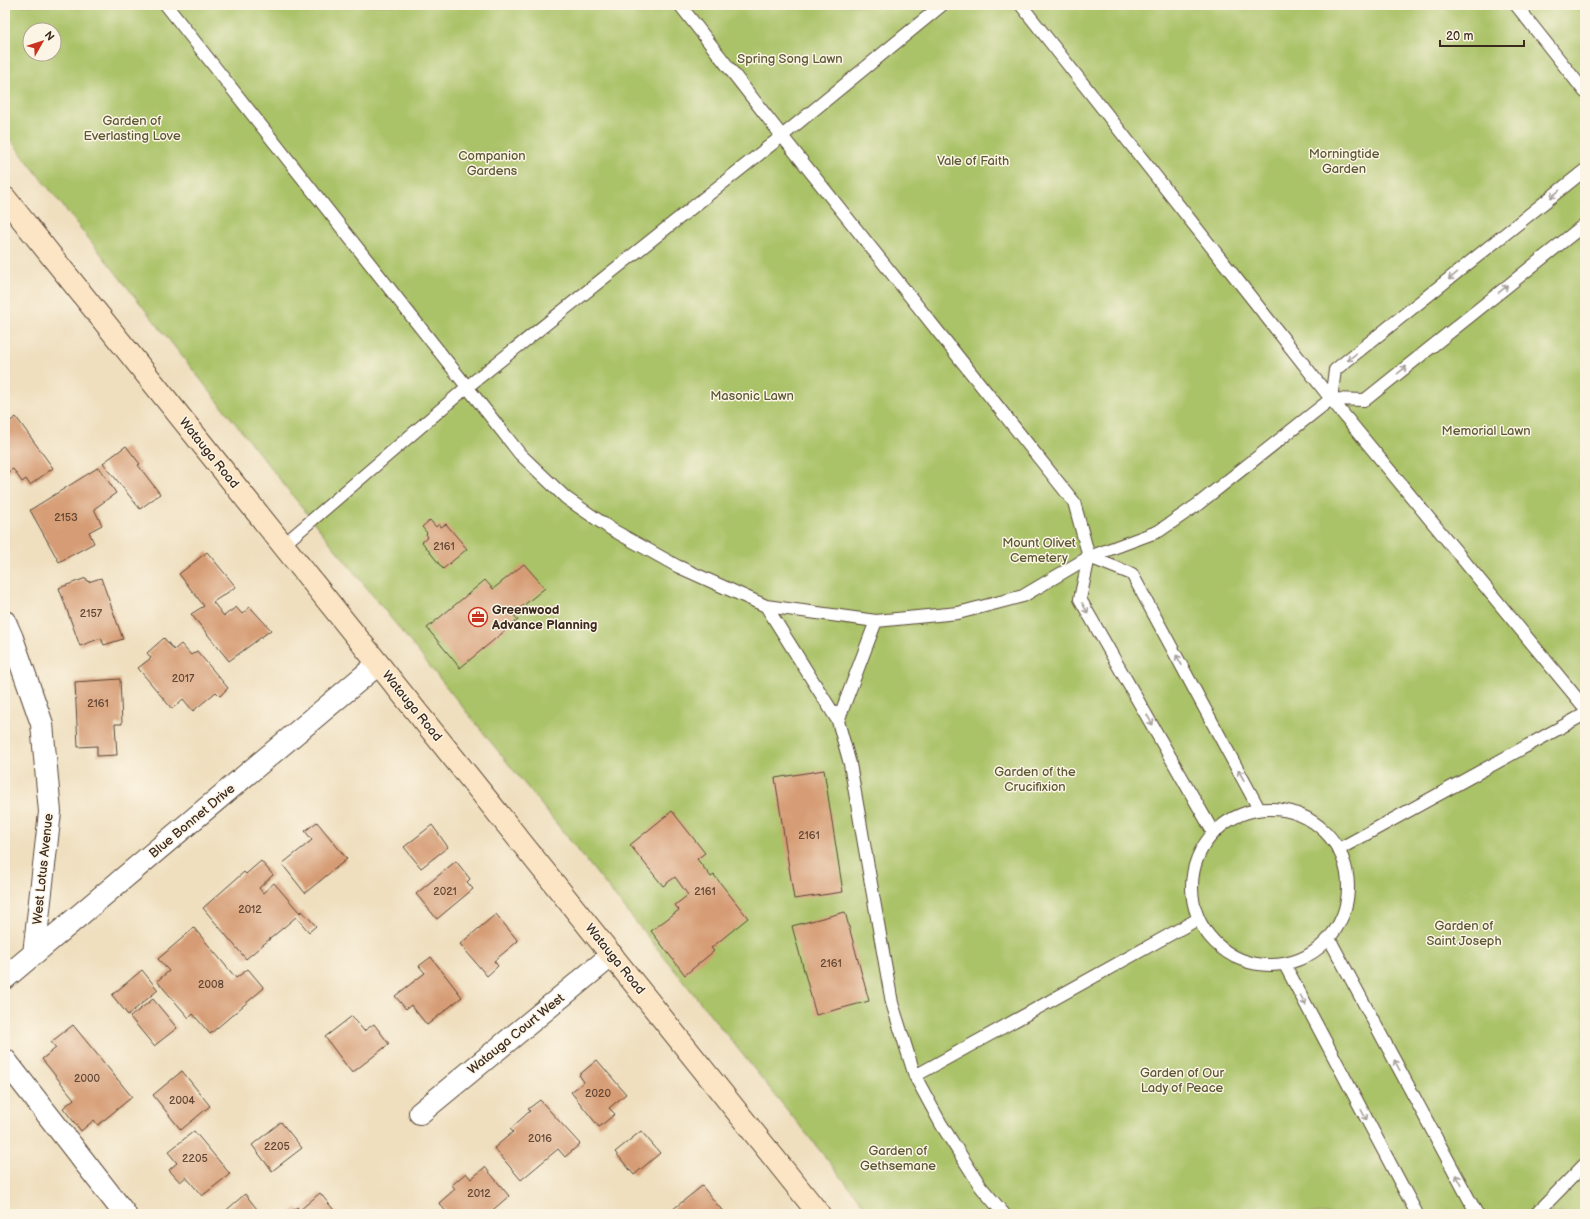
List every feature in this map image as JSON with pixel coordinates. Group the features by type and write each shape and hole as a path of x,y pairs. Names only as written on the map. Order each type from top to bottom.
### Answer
{"street":[{"name":"Watauga Road","path":"5,198 819,1214"},
{"name":"West Lotus Avenue","path":"5,622 42,724 49,804 49,820 34,954"},
{"name":"Blue Bonnet Drive","path":"5,978 378,664"},
{"name":"Watauga Court West","path":"420,1113 612,955"},
{"path":"5,1060 125,1214"}],"lane":[{"path":"166,5 520,454 566,498 611,529 677,566 766,606 876,621 958,612 1023,596 1089,557 1159,531 1197,506 1331,399 1365,400 1585,224"},
{"path":"680,5 782,136 1074,502 1089,557 1080,598 1213,832"},
{"path":"283,545 467,387 782,136 942,5"},
{"path":"1021,5 1331,399 1585,708"},
{"path":"1516,5 1585,92"},
{"path":"1331,399 1336,370 1585,170"},
{"path":"1089,557 1132,574 1259,809"},
{"path":"766,606 838,722 850,764 892,1003 915,1076 941,1124 981,1187 1004,1214"},
{"path":"838,722 876,621"},
{"path":"1339,849 1585,714"},
{"path":"1259,809 1283,809 1305,817 1325,830 1339,849 1348,872 1349,896 1343,920 1330,940 1310,956 1285,965 1259,965 1234,957 1213,941 1198,919 1192,897 1193,873 1200,851 1213,832 1234,817 1259,809"},
{"path":"915,1076 1198,919"},
{"path":"1330,940 1477,1214"},
{"path":"1285,965 1417,1214"},
{"path":"1536,1214 1585,1164"}],"green space":[{"name":"Mount Olivet Cemetery","path":"5,5 1585,5 1585,1214 871,1214 312,520 5,133"}],"building":[{"path":"16,417 53,468 30,485 26,479 22,482 13,469 5,474 5,425"},
{"path":"126,446 160,494 140,509 103,463"},
{"path":"99,467 116,493 94,509 102,525 89,532 94,543 59,562 30,510"},
{"path":"430,520 436,527 439,524 441,527 446,524 467,549 443,569 422,542 428,537 426,534 427,533 422,527"},
{"path":"207,552 236,587 213,602 224,616 236,607 242,614 250,607 271,630 229,661 191,614 204,606 179,574"},
{"name":"Greenwood Advance Planning","path":"524,564 545,588 513,614 518,620 460,668 427,628 485,580 493,589"},
{"path":"86,578 88,582 101,578 123,639 104,645 101,638 80,646 59,588"},
{"path":"164,638 174,650 181,644 191,655 197,651 228,688 220,696 216,692 193,711 183,699 172,709 138,668 151,658 147,653"},
{"path":"120,679 122,724 115,724 117,755 97,756 97,746 78,747 75,682"},
{"path":"824,770 843,892 794,899 775,778"},
{"path":"672,811 705,853 697,859 711,877 714,875 748,918 711,948 714,951 685,975 651,931 679,910 675,905 688,895 675,877 663,886 630,845"},
{"path":"317,822 347,859 305,893 282,864 312,840 305,831"},
{"path":"432,825 448,847 421,868 404,847"},
{"path":"261,861 273,875 259,888 263,893 274,883 300,913 302,911 316,926 309,932 296,917 246,959 203,908 244,872 246,874"},
{"path":"456,861 470,879 467,882 473,889 437,919 416,894"},
{"path":"845,912 869,1001 816,1015 792,926"},
{"path":"496,914 518,941 494,961 498,966 487,976 460,944"},
{"path":"194,928 236,978 248,969 264,988 210,1034 193,1014 189,1018 157,981 169,971 158,959"},
{"path":"431,957 462,997 427,1025 411,1005 406,1009 395,996 425,973 419,966"},
{"path":"142,970 158,990 128,1015 112,995"},
{"path":"153,999 177,1028 154,1046 130,1017"},
{"path":"352,1016 364,1031 374,1024 389,1044 352,1073 325,1037"},
{"path":"73,1025 132,1097 98,1125 94,1120 81,1131 63,1108 74,1099 42,1059 56,1048 51,1042"},
{"path":"597,1060 626,1094 609,1108 615,1114 599,1127 571,1092 584,1082 579,1075"},
{"path":"182,1071 210,1106 181,1130 153,1095"},
{"path":"540,1100 580,1144 565,1157 558,1149 521,1180 494,1148 513,1132 510,1129 530,1111 528,1109"},
{"path":"281,1122 302,1148 272,1171 252,1145"},
{"path":"194,1131 230,1174 202,1196 186,1177 180,1182 169,1170 177,1163 168,1152"},
{"path":"641,1131 660,1153 634,1175 615,1152"},
{"path":"485,1167 509,1196 488,1214 448,1214 439,1203 455,1189 452,1185 466,1173 471,1179"},
{"path":"702,1186 725,1214 667,1214"},
{"path":"320,1193 337,1214 289,1214 297,1207 300,1210"},
{"path":"245,1194 261,1214 222,1214"}],"place":[{"name":"Greenwood Advance Planning","path":"478,617"}],"park label":[{"name":"Spring Song Lawn","path":"790,59"},
{"name":"Garden of Everlasting Love","path":"132,128"},
{"name":"Vale of Faith","path":"973,161"},
{"name":"Morningtide Garden","path":"1344,162"},
{"name":"Companion Gardens","path":"492,164"},
{"name":"Masonic Lawn","path":"752,396"},
{"name":"Memorial Lawn","path":"1486,431"},
{"name":"Garden of the Crucifixion","path":"1035,780"},
{"name":"Garden of Saint Joseph","path":"1464,934"},
{"name":"Garden of Our Lady of Peace","path":"1182,1080"},
{"name":"Garden of Gethsemane","path":"898,1158"}]}
